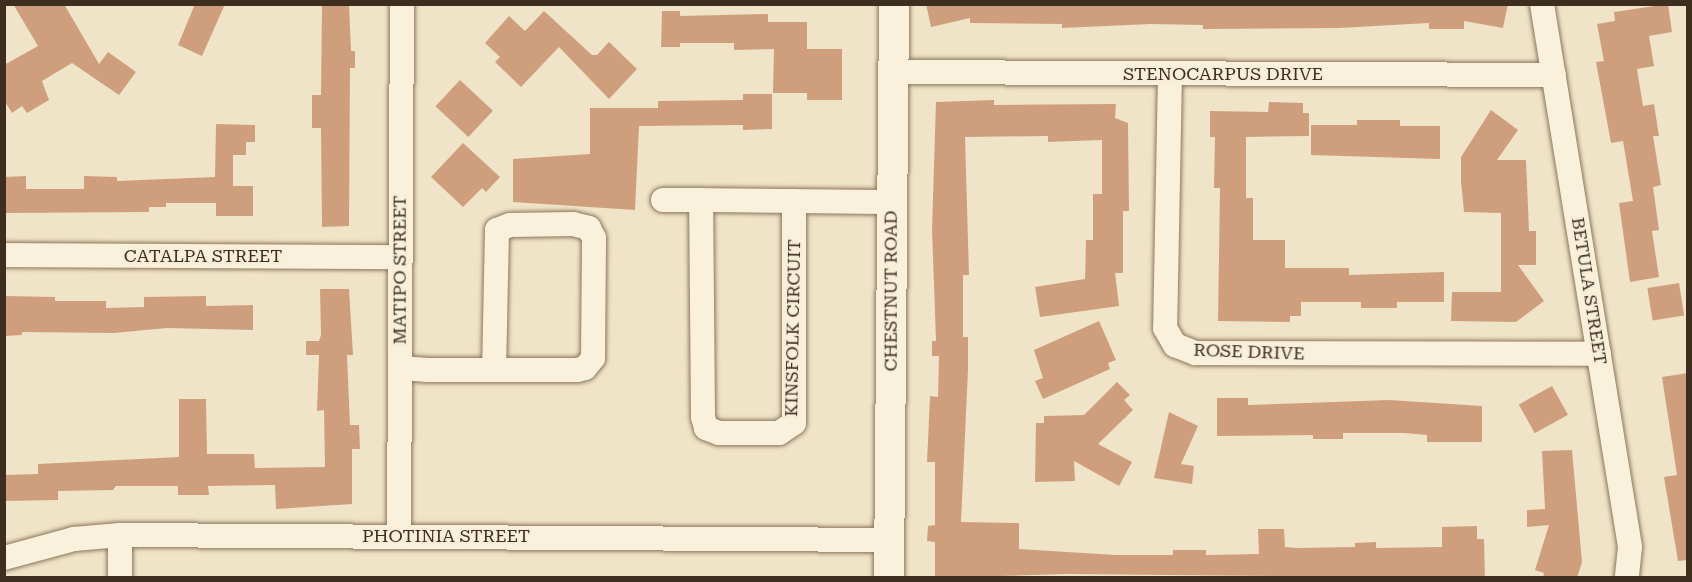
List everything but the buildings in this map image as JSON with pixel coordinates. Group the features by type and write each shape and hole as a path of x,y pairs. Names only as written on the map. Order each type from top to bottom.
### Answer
{"street":[{"name":"MATIPO STREET","path":"399,535 402,4"},
{"name":"CHESTNUT ROAD","path":"889,578 894,4"},
{"name":"BETULA STREET","path":"1542,4 1630,547 1627,578"},
{"name":"STENOCARPUS DRIVE","path":"893,72 1554,75"},
{"name":"ROSE DRIVE","path":"1170,74 1165,327 1175,345 1195,353 1599,354"},
{"path":"663,200 892,202"},
{"name":"KINSFOLK CIRCUIT","path":"701,200 703,417 706,428 719,433 779,433 794,423 794,201"},
{"path":"399,368 494,370 577,370 591,364 594,238 589,228 573,224 510,225 497,230 494,370"},
{"name":"CATALPA STREET","path":"4,255 401,257"},
{"path":"120,535 120,578"},
{"name":"PHOTINIA STREET","path":"4,558 74,539 120,535 399,535 890,540"}]}
